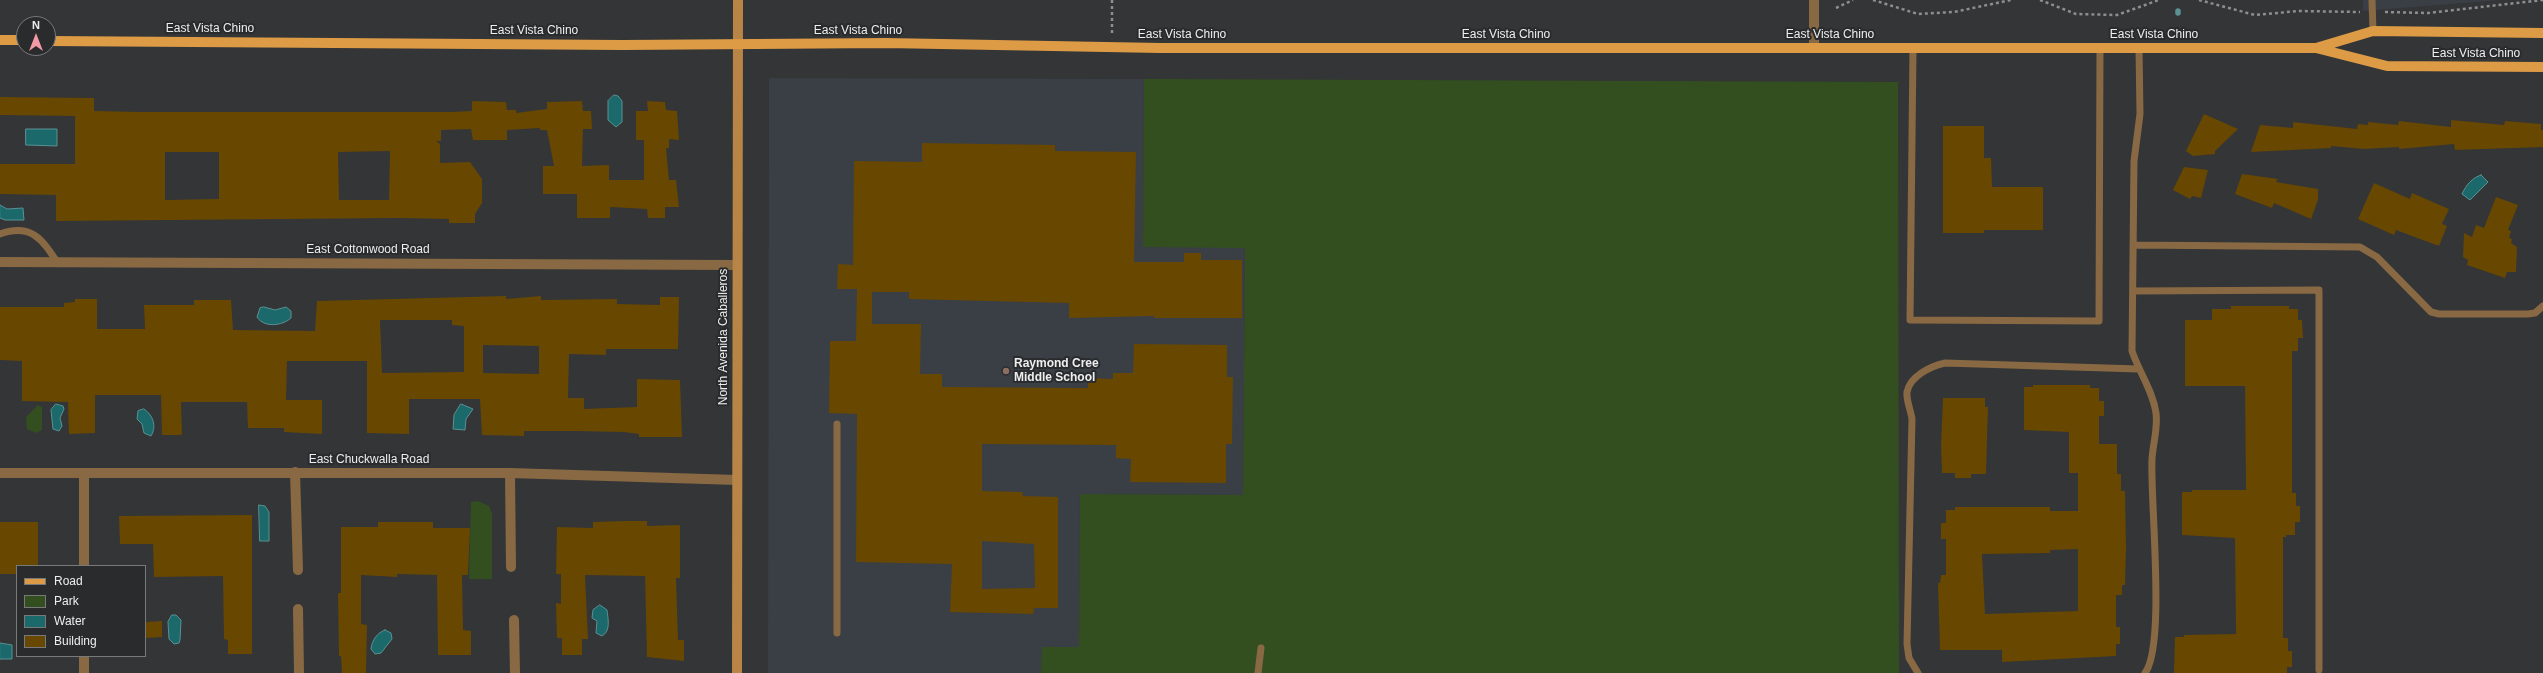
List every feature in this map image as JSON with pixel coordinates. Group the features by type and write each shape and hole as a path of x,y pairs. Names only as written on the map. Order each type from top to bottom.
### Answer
{"main road":[{"name":"East Vista Chino","path":"2316,48 2373,31 2543,33"},
{"path":"0,40 16,40"},
{"name":"East Vista Chino","path":"56,41 737,44 886,43 1112,48 2316,48 2386,66 2543,67"}],"street":[{"name":"North Avenida Caballeros","path":"737,673 736,265 738,0"},
{"path":"1814,0 1814,48"},
{"name":"East Cottonwood Road","path":"0,262 736,265"},
{"path":"295,472 298,570"},
{"name":"East Chuckwalla Road","path":"0,473 510,473 737,480"},
{"path":"84,473 84,565"},
{"path":"510,473 511,567"},
{"path":"298,609 299,673"},
{"path":"514,620 515,673"},
{"path":"84,657 84,673"}],"lane":[{"path":"2372,0 2373,31"},
{"path":"1913,48 1910,320 2099,322 2100,48"},
{"path":"2139,48 2140,114 2134,161 2132,351 2138,369 2152,397 2157,432 2152,458 2153,549 2156,583 2153,658 2145,673"},
{"path":"0,234 12,230 32,233 41,238 57,262"},
{"path":"2133,245 2360,247 2377,257 2431,312 2528,314 2535,313 2543,306"},
{"path":"2133,290 2319,290 2319,670"},
{"path":"1918,673 1909,658 1907,644 1912,419 1907,391 1913,381 1934,365 1945,363 2138,369"},
{"path":"837,424 837,633"},
{"path":"1258,673 1261,648"}],"path":[{"path":"1112,0 1112,48"},
{"path":"1836,8 1853,0"},
{"path":"1873,0 1918,14 1954,12 2011,0"},
{"path":"2040,0 2076,14 2117,14 2159,0"}],"shaded area":[{"path":"2363,0 2500,0 2363,11"},
{"name":"Raymond Cree Middle School","path":"769,78 1144,79 1143,247 1245,247 1243,495 1080,494 1079,647 1042,647 1041,673 768,673"}],"green space":[{"path":"1144,79 1898,82 1899,673 1041,673 1042,647 1079,647 1080,494 1243,495 1245,248 1143,247"},
{"path":"38,405 42,407 42,430 36,433 27,429 26,417"},
{"path":"478,501 489,506 492,514 492,579 469,579 471,502"}],"water":[{"path":"614,95 618,96 622,101 622,122 616,127 608,120 608,101"},
{"path":"26,129 57,129 57,146 26,145"},
{"path":"2481,175 2488,182 2470,200 2462,194 2470,182"},
{"path":"0,205 7,209 23,208 24,220 5,220 0,218"},
{"path":"264,307 275,310 286,307 291,311 291,318 283,323 273,325 264,323 257,317 260,308"},
{"path":"56,404 63,406 64,409 60,418 62,426 59,431 53,429 51,410"},
{"path":"461,404 473,409 466,419 465,430 453,429 454,415"},
{"path":"144,409 150,414 153,421 154,428 151,436 144,433 142,424 137,419 138,411"},
{"path":"259,505 265,506 269,512 269,541 260,541"},
{"path":"600,605 607,610 608,621 607,631 602,636 596,633 597,621 592,618 593,610"},
{"path":"172,615 176,615 181,620 180,640 179,643 174,644 169,639 168,622"},
{"path":"385,630 391,633 392,639 381,653 375,654 371,649 372,643 377,635"},
{"path":"0,643 12,645 12,659 0,659"}],"building":[{"path":"0,97 94,98 94,111 140,112 451,112 472,111 472,101 506,102 507,110 516,110 516,113 547,109 547,102 582,101 583,111 591,111 592,129 583,129 582,166 609,165 609,180 644,180 644,140 636,140 636,111 648,111 647,101 665,102 666,110 677,111 679,140 669,139 669,148 666,148 669,180 676,180 679,207 665,207 665,218 648,218 647,209 610,207 610,218 577,218 577,194 543,194 543,166 554,166 547,130 540,130 540,128 507,130 507,140 473,140 471,129 441,130 441,141 436,141 440,144 440,163 470,162 482,179 482,203 475,214 475,223 449,223 449,219 398,218 56,221 56,195 0,194 0,164 75,164 75,116 0,115","holes":["390,151 389,200 339,200 338,152","165,152 219,152 219,199 165,200"]},
{"path":"2204,114 2238,129 2215,151 2215,154 2193,156 2186,151"},
{"path":"2451,120 2504,125 2505,121 2541,124 2541,130 2543,130 2543,147 2455,150 2454,144 2399,149 2399,147 2364,149 2331,146 2331,148 2251,152 2260,125 2293,128 2293,122 2357,129 2358,124 2368,125 2368,122 2398,125 2399,121 2451,127"},
{"path":"1943,126 1984,126 1984,158 1991,158 1992,187 2043,187 2043,230 1984,230 1984,233 1943,233"},
{"path":"922,143 1055,145 1055,151 1136,152 1134,262 1184,262 1184,253 1201,253 1201,260 1242,260 1242,318 1154,318 1154,316 1069,318 1069,303 909,299 909,292 872,292 872,324 921,324 920,374 942,374 942,387 1088,388 1088,378 1113,379 1113,373 1133,373 1134,344 1227,345 1227,377 1233,377 1232,444 1226,444 1226,483 1130,482 1131,459 1116,458 1116,445 982,444 982,491 1022,492 1023,496 1058,497 1058,608 1034,608 1033,614 950,612 952,564 856,562 857,414 829,413 830,341 856,341 857,289 837,289 838,264 853,265 854,161 922,162","holes":["982,541 1034,544 1035,588 982,589"]},
{"path":"2184,167 2208,170 2201,198 2192,196 2190,199 2173,190"},
{"path":"2242,174 2278,179 2276,182 2318,189 2318,200 2311,219 2274,203 2272,208 2235,194"},
{"path":"2374,183 2410,199 2412,193 2449,209 2442,224 2447,226 2439,246 2396,230 2394,235 2358,219"},
{"path":"2496,197 2518,205 2508,230 2511,231 2509,238 2512,239 2511,243 2517,247 2516,272 2507,272 2505,278 2467,265 2468,260 2463,257 2464,233 2472,237 2476,225 2484,228"},
{"path":"506,296 506,299 541,296 541,300 617,299 617,304 660,305 660,297 679,297 678,349 606,349 606,355 569,354 568,398 584,398 584,409 637,407 637,379 680,380 682,437 639,437 639,434 624,432 575,431 524,431 524,436 482,435 480,399 409,399 409,434 367,433 367,361 287,361 286,400 322,400 322,434 284,432 284,428 248,428 247,402 181,402 182,435 162,435 161,395 95,395 95,433 69,434 68,402 22,401 22,361 0,360 0,307 64,307 64,303 75,302 75,299 97,299 97,329 145,329 144,305 194,305 194,300 231,300 233,330 315,331 317,301","holes":["380,320 452,320 452,325 464,326 464,372 382,373","483,345 539,346 539,374 483,373"]},
{"path":"2231,306 2289,306 2289,309 2298,309 2298,320 2302,320 2303,338 2298,338 2298,351 2292,351 2292,493 2296,493 2296,506 2300,506 2300,522 2295,522 2295,535 2286,535 2286,537 2283,537 2283,638 2288,638 2288,651 2292,651 2292,667 2287,667 2287,673 2174,673 2175,637 2184,637 2184,635 2236,634 2235,538 2182,535 2182,492 2192,492 2192,490 2246,490 2245,386 2185,386 2185,320 2212,320 2212,309 2231,309"},
{"path":"2033,385 2090,385 2090,388 2099,388 2099,401 2104,401 2104,416 2099,416 2099,444 2117,444 2117,474 2121,474 2121,491 2125,491 2125,585 2122,585 2122,595 2116,595 2116,627 2120,627 2120,644 2116,644 2116,656 2002,662 2002,650 1940,650 1938,583 1940,583 1941,575 1946,575 1946,539 1941,539 1941,523 1946,523 1946,510 1955,510 1955,507 2050,507 2050,511 2078,511 2078,473 2069,473 2069,432 2024,430 2024,387 2033,387","holes":["2078,549 2078,611 1985,614 1982,554 2050,553 2050,550"]},
{"path":"1943,398 1985,398 1985,407 1988,407 1986,474 1971,474 1971,478 1955,478 1955,473 1942,473 1941,445"},
{"path":"252,515 252,654 228,654 228,640 224,639 223,576 154,577 153,544 120,544 119,516"},
{"path":"647,521 647,526 680,525 680,578 676,578 678,640 684,640 684,661 647,657 645,576 585,575 588,639 582,639 582,655 562,655 562,638 557,638 556,603 561,604 561,574 556,574 557,527 593,528 593,522"},
{"path":"0,522 38,522 38,565 16,565 16,574 0,574"},
{"path":"378,522 433,522 433,528 470,528 468,575 462,575 463,630 471,631 471,655 438,655 437,575 397,574 397,577 361,575 361,624 367,625 366,673 342,673 341,656 339,656 338,593 341,593 341,527 378,527"},
{"path":"162,621 162,637 146,638 146,622"}],"place":[{"name":"Raymond Cree Middle School","path":"1006,371"}]}
